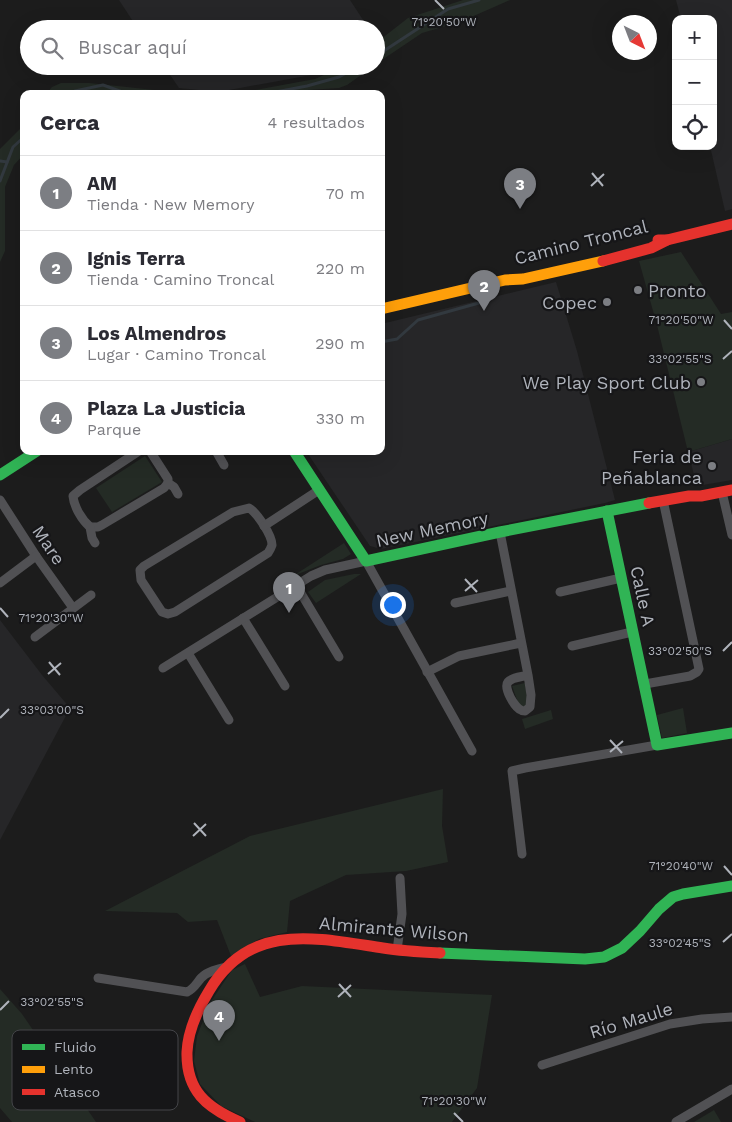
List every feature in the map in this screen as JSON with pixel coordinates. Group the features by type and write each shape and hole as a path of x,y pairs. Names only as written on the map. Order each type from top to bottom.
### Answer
{"street":[{"name":"Camino Troncal","path":"385,308 505,280 523,279 606,260 651,248 667,240 732,224"},
{"path":"0,475 31,455"},
{"path":"95,543 90,527 73,504 73,496 134,455"},
{"path":"153,455 168,479 168,483 174,487 178,494"},
{"path":"218,455 224,465"},
{"path":"297,455 366,561 472,751"},
{"path":"90,527 102,525 164,488 168,483"},
{"path":"264,526 319,490"},
{"path":"727,491 732,535"},
{"name":"New Memory","path":"163,668 311,576 325,570 500,532 663,500 727,491"},
{"path":"645,684 690,676 697,672 698,669 663,500"},
{"name":"Mare","path":"1,503 73,608"},
{"path":"249,508 256,514 264,526 270,535 272,546 268,552 171,614 162,612 141,580 140,570 144,566 233,512 249,508"},
{"name":"Calle A","path":"607,511 657,745"},
{"path":"500,532 528,675"},
{"path":"0,583 36,556"},
{"path":"560,592 621,578"},
{"path":"296,586 339,656"},
{"path":"455,603 511,591"},
{"path":"35,637 91,595"},
{"path":"243,618 285,686"},
{"path":"572,646 632,632"},
{"path":"427,672 459,656 521,643"},
{"path":"188,652 229,720"},
{"path":"522,854 512,772 525,768 732,733"},
{"path":"398,950 402,914 400,878"},
{"name":"Almirante Wilson","path":"240,1122 218,1113 203,1099 192,1082 187,1057 193,1025 199,1008 212,985 227,967 248,952 278,940 294,938 328,940 398,950 585,959 613,953 632,940 659,909 673,897 732,886"},
{"path":"98,978 187,992 193,989 207,973 227,967"},
{"name":"Río Maule","path":"542,1065 670,1024 702,1018 732,1017"},
{"path":"676,1122 732,1090"}],"shaded area":[{"path":"119,0 350,0 363,20 132,20"},
{"path":"463,0 510,0 460,22 422,33 385,58 385,36 408,18"},
{"path":"676,0 732,0 732,209 725,211 711,150 717,150 717,15 680,15"},
{"path":"170,75 311,75 229,90 179,88"},
{"path":"324,75 361,75 339,88 255,90 315,79"},
{"path":"61,83 89,83 155,90 49,90"},
{"path":"20,129 20,158 14,165 5,187 5,251 0,262 0,149"},
{"name":"We Play Sport Club","path":"681,252 721,314 732,312 732,439 688,452 657,325 639,261"},
{"path":"556,282 577,351 615,500 381,549 370,546 309,455 385,455 385,323"},
{"name":"Feria de Peñablanca","path":"732,439 732,480 697,486 688,452"},
{"path":"145,456 162,482 112,512 96,488"},
{"path":"344,543 351,554 343,559 293,576"},
{"path":"361,574 316,603 308,592 325,580"},
{"path":"0,620 70,708 0,840"},
{"path":"525,683 528,705 524,707 519,705 512,686"},
{"path":"683,708 687,733 662,738 657,715"},
{"path":"551,710 553,719 525,729 522,719"},
{"path":"443,789 442,826 448,862 406,871 346,875 290,901 287,932 259,939 231,956 217,920 188,922 177,913 105,911 250,836"},
{"path":"245,964 260,997 302,986 492,995 477,1088 452,1122 255,1122 221,1106 200,1084 194,1061 197,1036 210,1003 232,970"},
{"path":"0,989 33,1030 12,1030 12,1110 88,1110 96,1122 12,1122 0,1108"},
{"path":"714,1110 721,1122 694,1122"}],"waterway":[{"path":"385,50 448,9 479,0"},
{"path":"286,90 307,86 343,75"},
{"path":"80,90 103,85 117,90"},
{"path":"0,181 13,147 20,141"},
{"path":"0,161 7,162"},
{"path":"385,341 397,339 418,320 486,301"}],"traffic: fast":[{"path":"0,475 31,455"},
{"path":"297,455 366,561 500,532 649,503"},
{"path":"607,511 657,745 732,733"},
{"path":"440,953 585,959 604,957 622,948 673,897 732,886"}],"traffic: slow":[{"path":"385,308 505,280 523,279 603,261"}],"traffic: jam":[{"path":"658,240 667,240 732,224"},
{"path":"603,261 651,248 667,240"},
{"path":"649,503 732,490"},
{"path":"240,1122 218,1111 201,1096 190,1077 187,1052 194,1020 209,991 226,969 244,953 264,944 286,939 333,941 397,950 440,953"}],"place":[{"name":"Los Almendros","path":"520,209"},
{"name":"Pronto","path":"638,290"},
{"name":"Copec","path":"607,302"},
{"name":"Ignis Terra","path":"484,311"},
{"name":"We Play Sport Club","path":"701,382"},
{"name":"Feria de Peñablanca","path":"712,466"},
{"name":"AM","path":"289,613"},
{"name":"Plaza La Justicia","path":"219,1041"}]}
